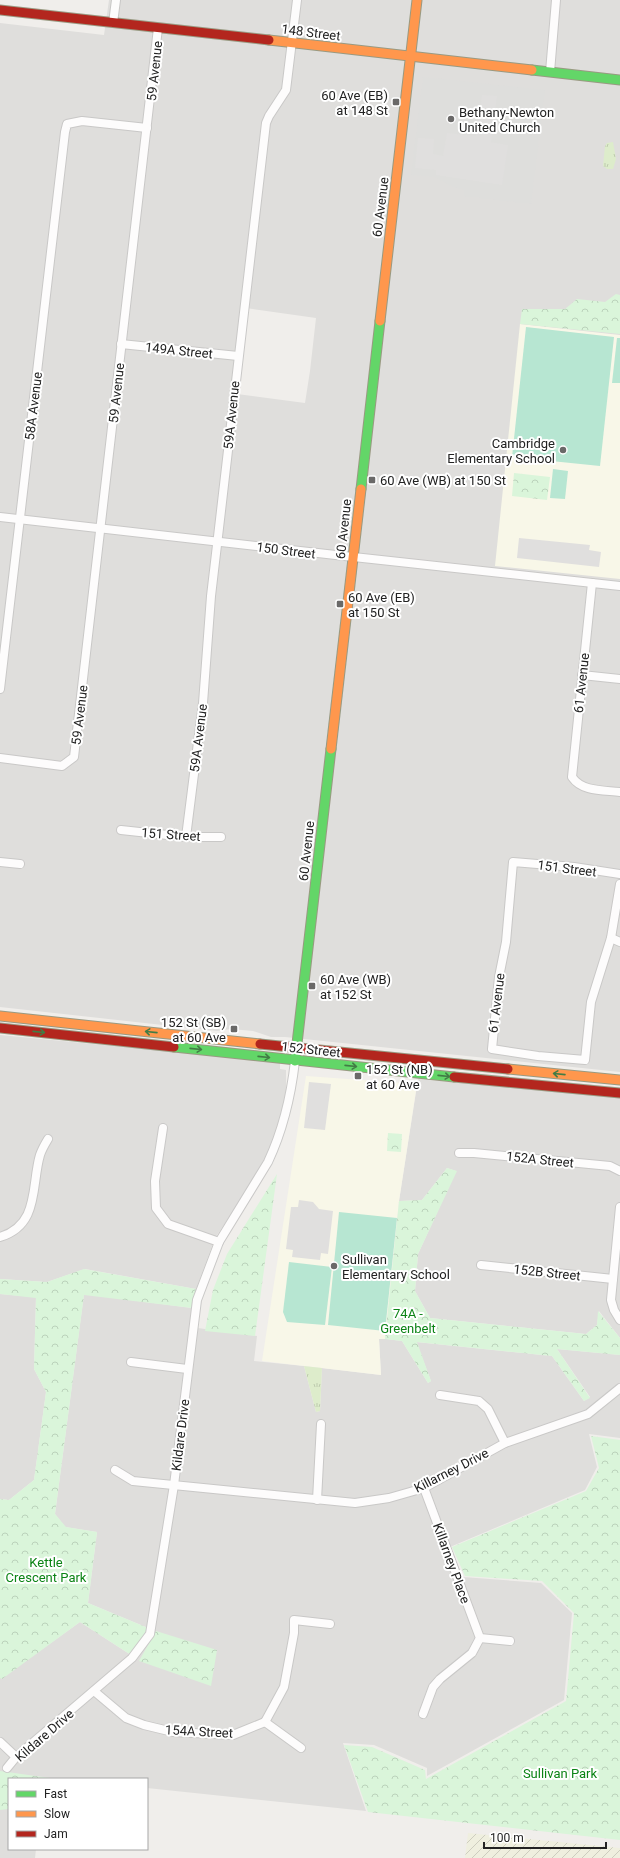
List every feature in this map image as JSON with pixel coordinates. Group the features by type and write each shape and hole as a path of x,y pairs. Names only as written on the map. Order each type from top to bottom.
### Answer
{"main road":[{"name":"60 Avenue","path":"295,1061 417,0"},
{"name":"148 Street","path":"0,10 620,80"},
{"name":"152 Street","path":"0,1016 296,1048 620,1080"},
{"name":"152 Street","path":"0,1028 295,1061 620,1093"}],"street":[{"path":"113,23 116,0"},
{"name":"59A Avenue","path":"186,837 203,703 217,541 266,124 269,116 286,90 296,0"},
{"path":"550,72 556,0"},
{"name":"59 Avenue","path":"0,758 62,766 74,757 158,28"},
{"name":"58A Avenue","path":"0,689 67,124 82,121 147,128"},
{"name":"149A Street","path":"121,344 238,356"},
{"name":"150 Street","path":"0,516 353,558 620,586"},
{"name":"61 Avenue","path":"592,583 572,772 575,781 584,787 620,792"},
{"path":"582,675 620,679"},
{"name":"151 Street","path":"121,830 186,837 221,837"},
{"path":"0,862 20,864"},
{"name":"151 Street","path":"514,862 574,867 620,874"},
{"name":"61 Avenue","path":"514,862 506,942 499,976 492,1049 538,1056 585,1060 591,1002 611,938"},
{"path":"620,884 611,938 620,942"},
{"name":"Kildare Drive","path":"7,1768 16,1757 132,1658 150,1634 174,1485 187,1370 197,1300 219,1242 268,1162 273,1151 288,1105 295,1061"},
{"path":"163,1128 155,1181 156,1208 168,1224 219,1242"},
{"path":"0,1237 14,1229 21,1222 31,1206 36,1190 40,1155 48,1138"},
{"name":"152A Street","path":"459,1153 474,1153 610,1166 620,1171"},
{"path":"620,1207 612,1305 620,1320"},
{"name":"152B Street","path":"481,1266 613,1279"},
{"path":"131,1362 187,1370"},
{"name":"Killarney Drive","path":"115,1470 133,1481 317,1500 355,1503 389,1498 424,1488 505,1443 588,1414 620,1388"},
{"path":"440,1395 479,1401 488,1409 505,1443"},
{"path":"317,1500 321,1424"},
{"name":"Killarney Place","path":"424,1488 480,1638"},
{"path":"301,1748 265,1722 284,1687 294,1633 294,1620 330,1624"},
{"path":"423,1714 433,1687 440,1678 472,1653 480,1638 510,1641"},
{"name":"154A Street","path":"94,1691 126,1718 144,1725 173,1732 233,1736 265,1722"},
{"path":"0,1742 16,1757"}],"shaded area":[{"path":"109,0 620,0 620,1072 285,1037 271,1037 253,1031 231,1029 217,1031 0,1007 0,23 104,35","holes":["246,308 316,318 305,403 237,394"]},
{"path":"423,77 545,90 531,204 464,196 464,190 453,187 435,177 411,175"},
{"path":"482,95 497,96 491,142 508,145 502,185 436,175 436,170 415,168 418,138 434,139 433,154 443,156 447,133 476,136"},
{"name":"Cambridge Elementary School","path":"520,324 620,335 620,579 495,566"},
{"path":"519,538 590,545 589,550 601,552 599,567 517,558"},
{"path":"0,1035 280,1062 280,1069 286,1070 286,1091 281,1116 273,1143 258,1174 215,1238 196,1289 85,1269 47,1282 0,1279"},
{"name":"Sullivan Elementary School","path":"306,1076 417,1084 399,1201 385,1339 379,1339 381,1375 262,1361"},
{"path":"418,1079 620,1097 620,1338 599,1311 597,1325 586,1334 430,1318 415,1291 418,1254 456,1171 447,1168 422,1200 399,1201"},
{"path":"309,1082 331,1084 325,1130 304,1128"},
{"path":"299,1200 313,1202 319,1209 333,1211 328,1254 321,1253 320,1260 292,1257 293,1250 286,1249 291,1207 298,1207"},
{"path":"0,1294 36,1297 34,1369 46,1392 34,1480 9,1500 0,1499"},
{"path":"84,1294 192,1308 190,1327 257,1336 254,1361 304,1366 316,1412 320,1411 322,1368 381,1375 379,1338 402,1341 428,1383 431,1381 416,1342 552,1356 584,1401 590,1397 557,1349 620,1355 620,1438 589,1434 597,1467 585,1490 450,1547 463,1577 541,1583 572,1613 564,1700 427,1776 427,1768 374,1745 343,1743 366,1811 148,1788 148,1778 8,1778 8,1850 36,1850 35,1858 0,1858 0,1678 80,1622 131,1655 148,1628 88,1603 97,1532 65,1527 55,1514"}],"green space":[{"path":"613,142 616,159 613,169 607,169 603,166 605,146 607,143"},
{"path":"616,294 620,295 620,334 520,324 522,309 565,309 577,299 605,302"},
{"path":"526,327 614,337 600,466 512,457"},
{"path":"617,338 620,338 620,383 612,383"},
{"path":"553,469 568,471 565,499 550,498"},
{"path":"514,473 550,477 547,500 512,496"},
{"path":"388,1133 402,1134 401,1152 387,1151"},
{"name":"74A - Greenbelt","path":"447,1168 457,1171 418,1254 415,1291 430,1318 586,1334 597,1325 598,1311 620,1338 620,1355 557,1349 590,1398 584,1401 552,1356 417,1342 431,1381 428,1383 402,1341 385,1339 399,1201 422,1200"},
{"path":"277,1174 255,1336 205,1331 213,1290 227,1254"},
{"path":"339,1212 397,1218 385,1331 328,1325"},
{"path":"289,1262 332,1267 325,1325 287,1322 283,1312"},
{"name":"Kettle Crescent Park","path":"84,1269 196,1289 192,1308 84,1295 55,1514 66,1527 97,1532 88,1603 148,1628 131,1655 80,1622 2,1679 0,1678 0,1499 9,1500 34,1480 46,1392 34,1369 36,1298 0,1294 0,1279 47,1282"},
{"path":"304,1366 322,1368 320,1411 316,1412"},
{"name":"Sullivan Park","path":"591,1436 620,1440 620,1840 368,1812 344,1745 372,1747 425,1770 426,1779 566,1701 574,1613 542,1581 465,1576 452,1547 586,1491 599,1468"},
{"path":"156,1631 217,1650 211,1686 139,1661"},
{"path":"0,1771 50,1778 8,1778 8,1809 0,1810"},
{"path":"468,1833 620,1848 620,1858 465,1858"}],"traffic: fast":[{"path":"532,70 620,80"},
{"path":"361,489 380,321"},
{"path":"295,1061 331,749"},
{"path":"174,1047 454,1077"}],"traffic: slow":[{"path":"380,321 417,0"},
{"path":"269,40 532,70"},
{"path":"331,749 361,489"},
{"path":"0,1016 260,1044"},
{"path":"508,1069 620,1080"}],"traffic: jam":[{"path":"0,10 269,40"},
{"path":"0,1028 174,1047"},
{"path":"260,1044 508,1069"},
{"path":"454,1077 620,1093"}],"place":[{"name":"60 Ave (EB) at 148 St","path":"396,102"},
{"name":"Bethany-Newton United Church","path":"451,119"},
{"name":"Cambridge Elementary School","path":"563,450"},
{"name":"60 Ave (WB) at 150 St","path":"372,480"},
{"name":"60 Ave (EB) at 150 St","path":"340,604"},
{"name":"60 Ave (WB) at 152 St","path":"312,986"},
{"name":"152 St (SB) at 60 Ave","path":"234,1029"},
{"name":"152 St (NB) at 60 Ave","path":"358,1076"},
{"name":"Sullivan Elementary School","path":"334,1266"}]}
